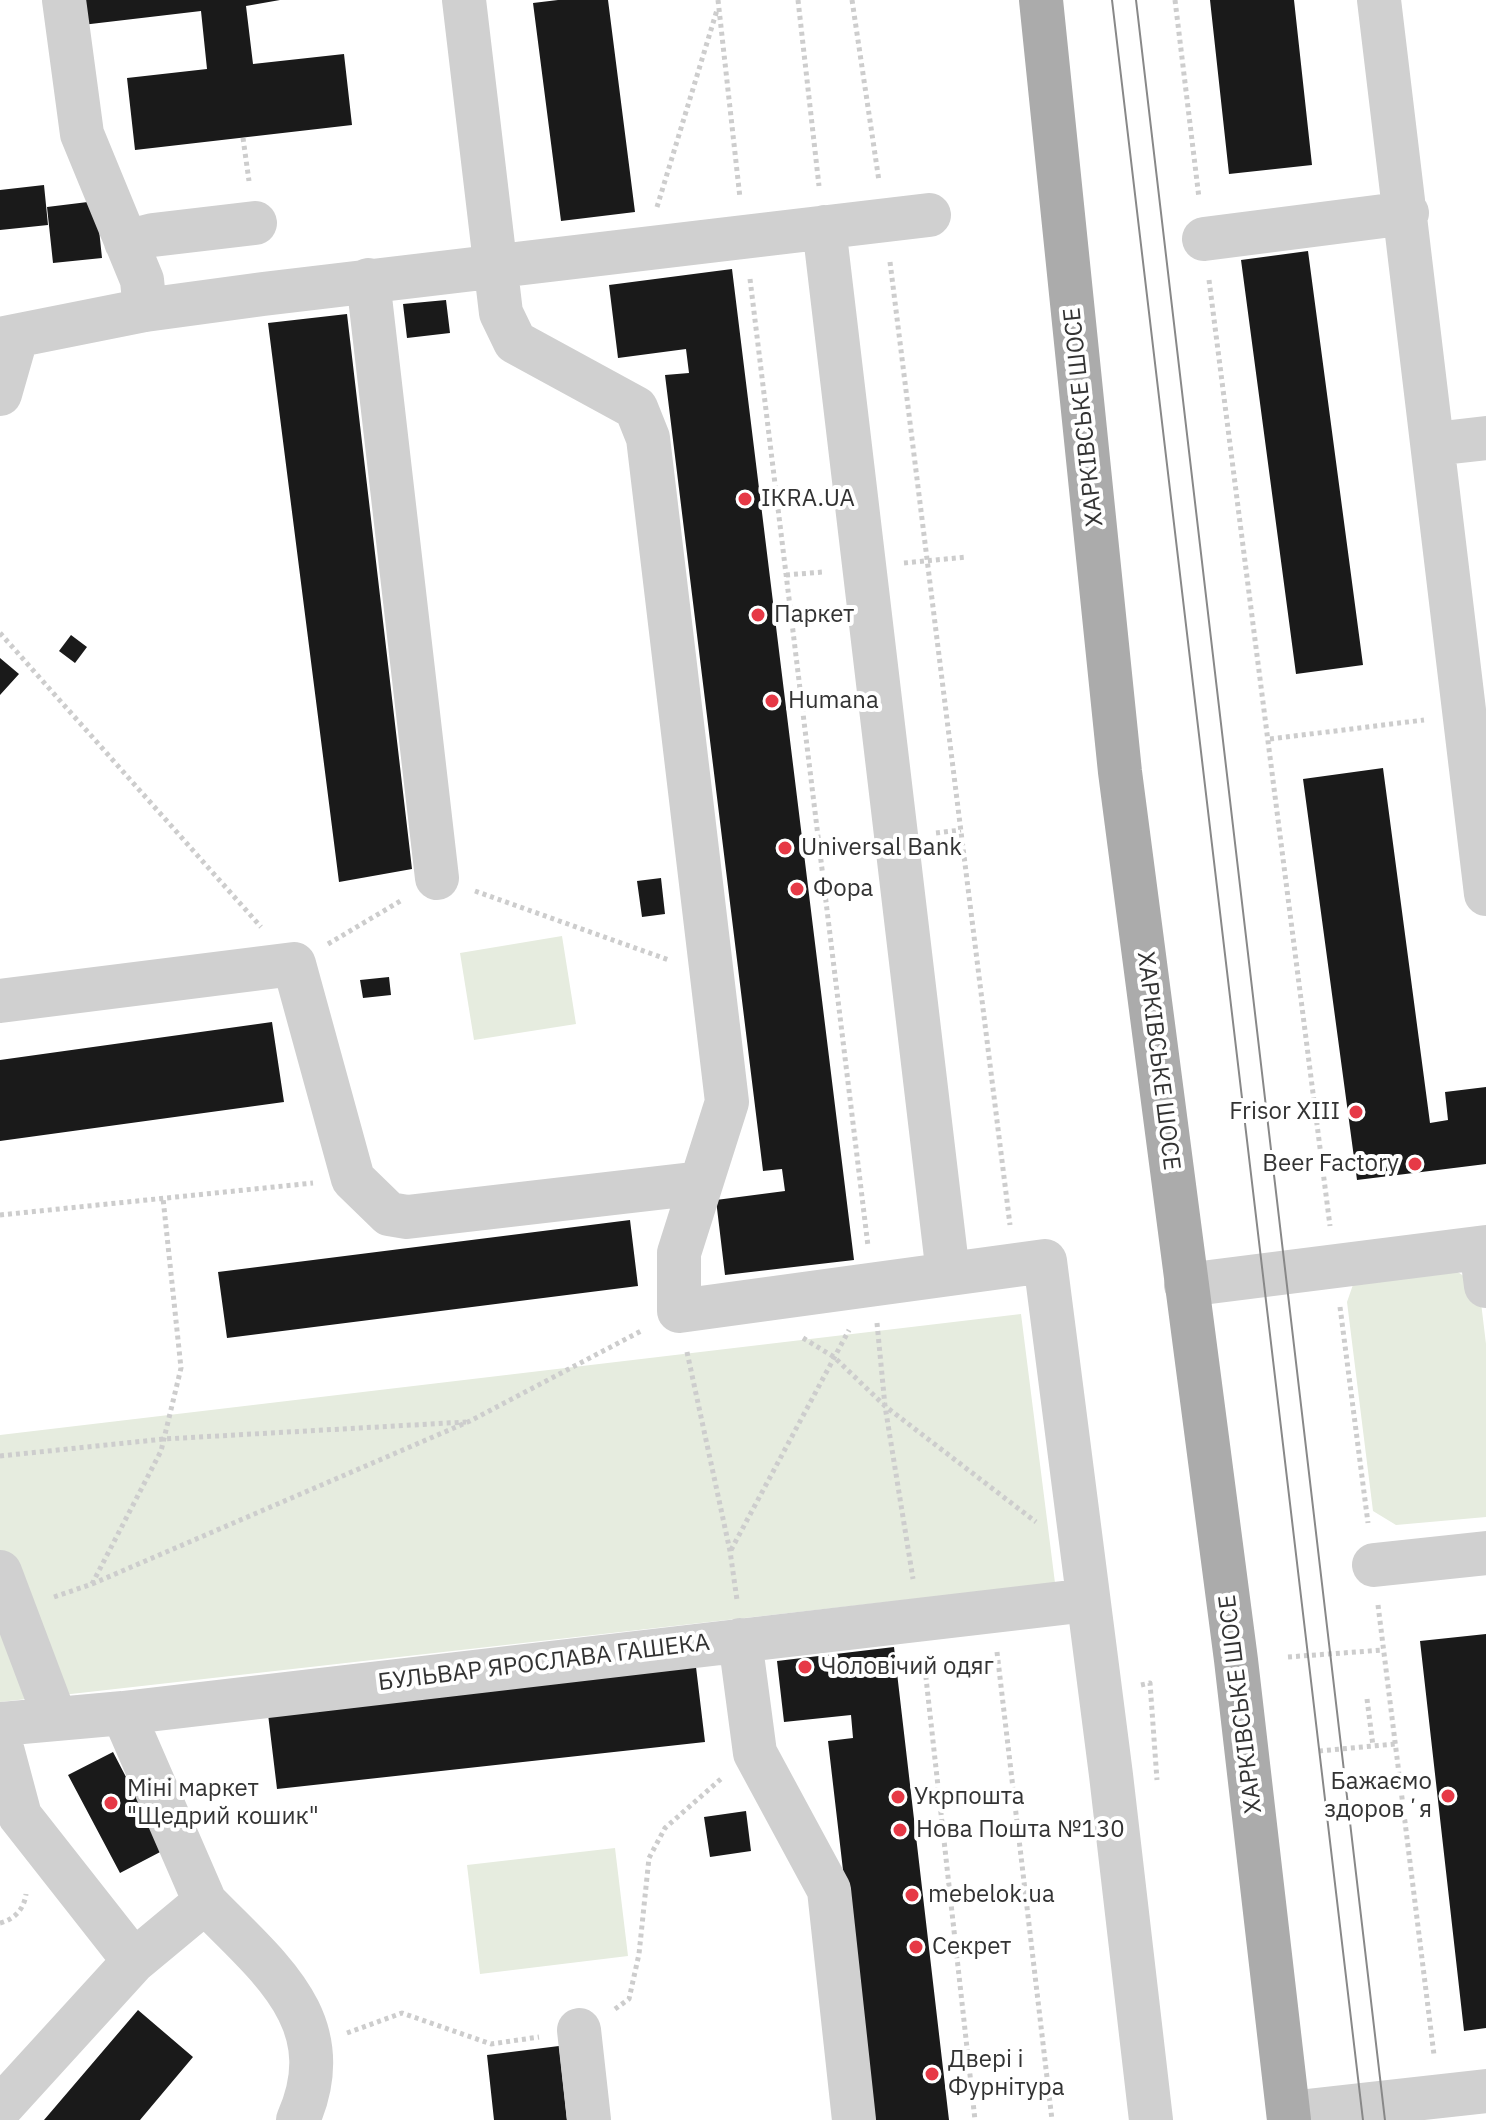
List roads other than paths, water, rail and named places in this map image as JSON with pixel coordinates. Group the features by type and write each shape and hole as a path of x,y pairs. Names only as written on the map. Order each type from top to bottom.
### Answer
{"main road":[{"name":"ХАРКІВСЬКЕ ШОСЕ","path":"1041,0 1120,772 1236,1660 1289,2116"}],"street":[{"path":"64,0 82,134 142,280 145,310"},
{"path":"464,0 501,313 515,342 622,398 636,408 645,423 727,1102 679,1253 679,1311 1030,1263 1088,1600 1151,2120"},
{"path":"1379,0 1407,213 1486,894"},
{"path":"1204,239 1407,213"},
{"path":"0,394 8,338 145,310 368,280 929,215"},
{"path":"126,242 153,235 255,223"},
{"path":"824,227 948,1274"},
{"path":"368,280 437,878"},
{"path":"1434,444 1486,438"},
{"path":"0,1001 294,964 353,1179 382,1208 397,1217 701,1183"},
{"path":"1186,1285 1335,1266 1484,1261"},
{"path":"1374,1565 1486,1553"},
{"path":"7,1590 55,1718"},
{"name":"БУЛЬВАР ЯРОСЛАВА ГАШЕКА","path":"0,1724 123,1713 1088,1600"},
{"path":"740,1640 755,1753 829,1890 854,2120"},
{"path":"123,1713 205,1902 275,1974 304,2015 312,2046 311,2092 298,2120"},
{"path":"0,1741 20,1816 134,1961"},
{"path":"0,2108 134,1961 205,1902"},
{"path":"579,2030 589,2120"},
{"path":"1289,2116 1486,2091"}],"tram line":[{"path":"1112,0 1363,2120"},
{"path":"1136,0 1385,2120"}],"place":[{"name":"ІКRA.UA","path":"745,499"},
{"name":"Паркет","path":"758,615"},
{"name":"Humana","path":"772,701"},
{"name":"Universal Bank","path":"785,848"},
{"name":"Фора","path":"797,889"},
{"name":"Frisor XIII","path":"1356,1112"},
{"name":"Beer Factory","path":"1415,1164"},
{"name":"Чоловічий одяг","path":"805,1667"},
{"name":"Бажаємо здоровʼя","path":"1448,1796"},
{"name":"Укрпошта","path":"898,1797"},
{"name":"Міні маркет \"Щедрий кошик\"","path":"111,1803"},
{"name":"Нова Пошта №130","path":"900,1830"},
{"name":"mebelok.ua","path":"912,1895"},
{"name":"Секрет","path":"916,1947"},
{"name":"Двері і Фурнітура","path":"932,2074"}]}
